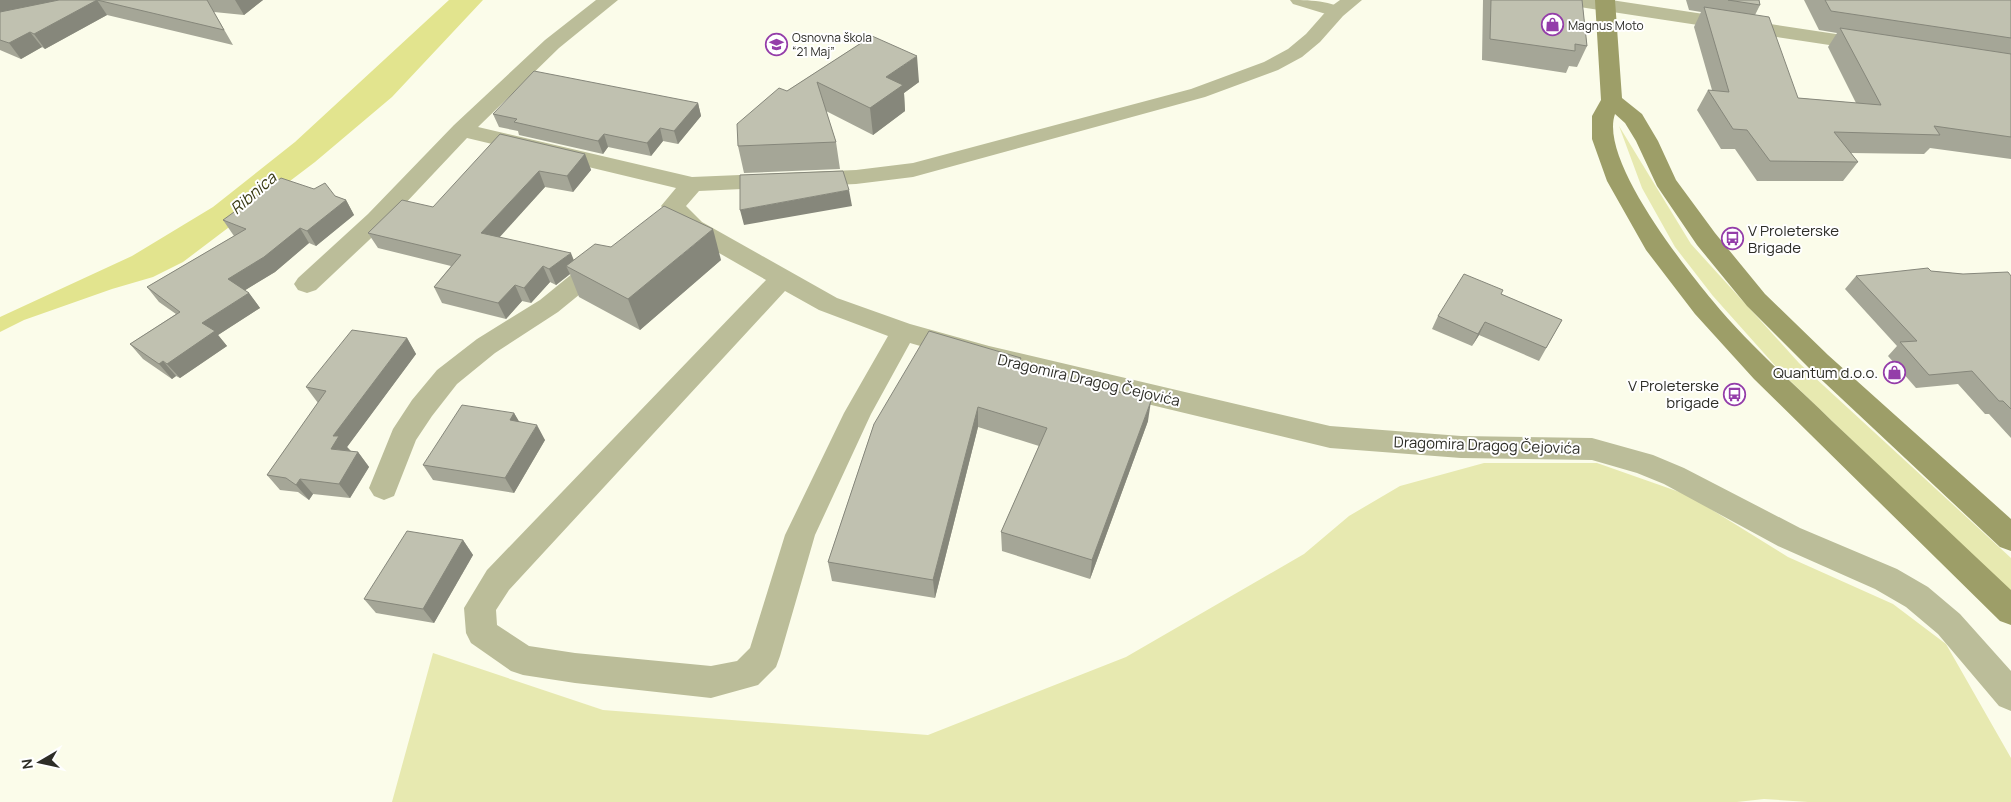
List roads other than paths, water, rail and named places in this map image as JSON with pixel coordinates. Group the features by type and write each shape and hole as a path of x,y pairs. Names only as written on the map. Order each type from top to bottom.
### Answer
{"main road":[{"path":"1605,3 1612,100 1603,116 1603,138 1618,182 1654,244 1704,308 1764,372 2011,611"},
{"path":"1612,100 1634,119 1647,141 1665,181 1706,239 1756,300 1819,362 2011,538"}],"street":[{"path":"307,284 376,220 462,130 552,44 608,0"},
{"path":"1572,0 1605,3 1885,47"},
{"path":"462,130 692,184 886,174 922,167 1198,93 1271,66 1295,53 1313,38 1344,6"},
{"name":"Dragomira Dragog Čejovića","path":"692,184 665,212 828,304 903,332 1062,375 1330,437 1461,447 1592,449 1643,463 1674,476 1789,537 1886,578 1917,597 1949,624 2011,695"},
{"path":"384,488 403,436 447,377 486,346 549,306 618,250"},
{"path":"783,277 498,580 480,608 482,633 523,660 575,668 711,682 746,674 764,656 800,535 858,414 903,332"}],"lane":[{"path":"1299,0 1344,6"}],"water":[{"name":"Ribnica","path":"449,0 483,0 392,97 315,162 183,262 153,277 112,289 24,320 0,332 0,317 132,256 213,207 295,142"}],"place":[{"name":"Magnus Moto","path":"1552,25"},
{"name":"Osnovna škola “21 Maj”","path":"776,44"},
{"name":"V Proleterske Brigade","path":"1732,239"},
{"name":"Quantum d.o.o.","path":"1894,372"},
{"name":"V Proleterske brigade","path":"1735,394"}]}
